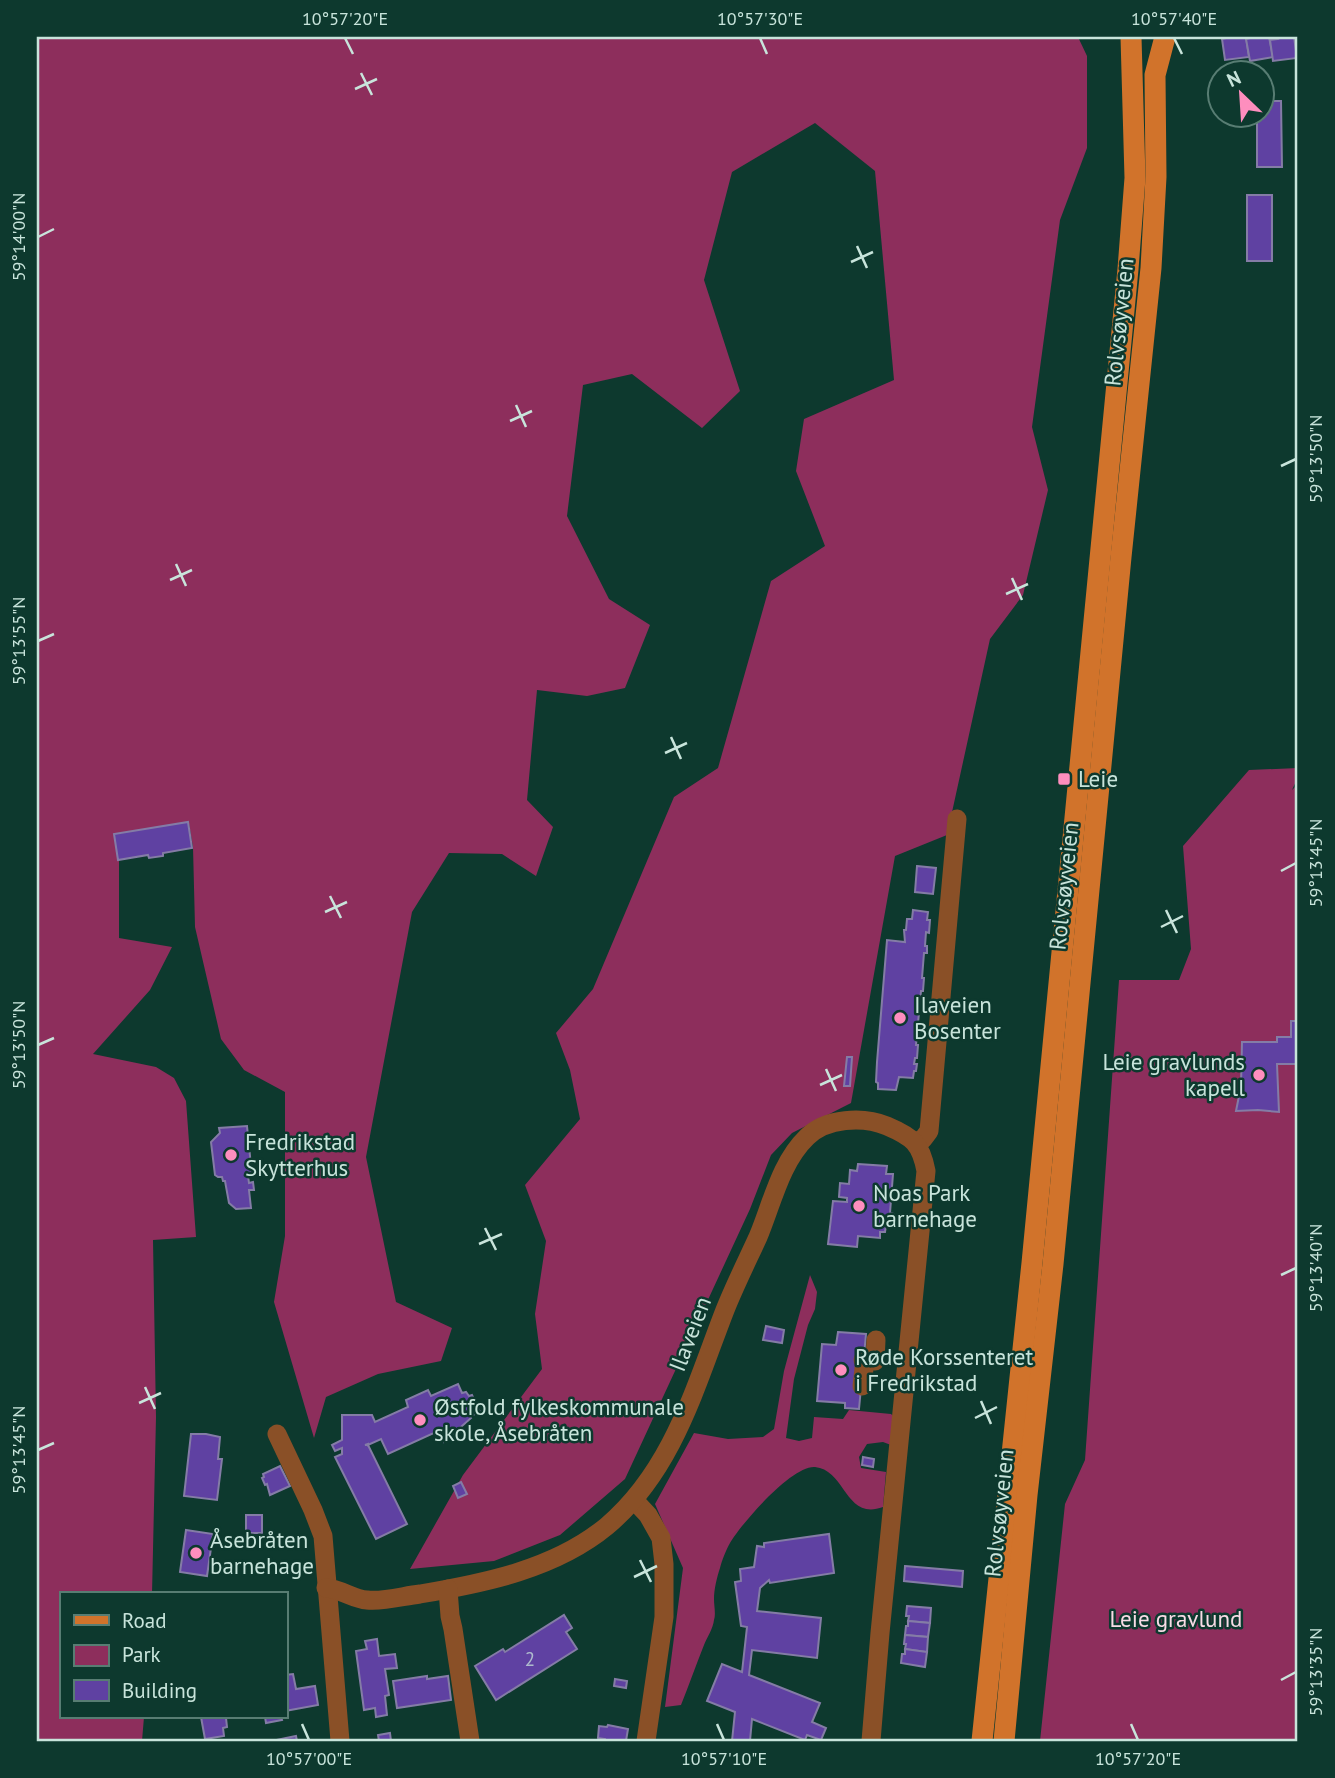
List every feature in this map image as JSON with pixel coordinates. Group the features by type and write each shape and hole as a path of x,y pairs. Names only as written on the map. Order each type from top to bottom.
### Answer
{"main road":[{"name":"Rolvsøyveien","path":"982,1741 1129,270 1135,178 1131,37"},
{"name":"Rolvsøyveien","path":"1003,1741 1151,268 1156,177 1155,75 1165,37"}],"street":[{"path":"871,1741 926,1171 922,1154 915,1142 923,1139 929,1131 957,819"},
{"name":"Ilaveien","path":"327,1588 368,1600 448,1589 543,1563 570,1551 606,1526 634,1500 680,1427 740,1275 790,1161 802,1143 815,1131 840,1121 886,1125 915,1142"},
{"path":"862,1386 864,1360 875,1361 876,1340"},
{"path":"277,1434 323,1536 340,1741"},
{"path":"634,1500 648,1515 661,1538 664,1563 664,1617 646,1741"},
{"path":"448,1589 470,1741"}],"green space":[{"path":"37,37 1078,37 1087,56 1087,148 1060,220 1032,427 1048,490 1023,595 990,639 947,835 895,856 851,1103 792,1133 771,1155 750,1209 625,1479 560,1535 494,1561 410,1569 463,1475 542,1369 535,1314 546,1241 525,1185 580,1119 570,1070 556,1033 593,989 674,797 718,768 771,581 825,546 796,471 804,419 894,380 875,171 815,123 732,172 704,280 740,391 702,428 632,374 583,385 567,516 609,599 650,625 625,688 587,696 537,690 527,800 553,827 536,876 502,854 449,853 412,912 366,1157 396,1302 452,1328 441,1361 378,1374 326,1397 314,1438 274,1302 285,1236 285,1092 244,1070 221,1039 195,927 193,847 189,824 115,836 119,861 119,938 172,947 150,990 93,1054 156,1067 174,1078 186,1101 196,1237 153,1240 156,1417 152,1592 60,1592 60,1718 144,1718 142,1741 37,1741"},
{"name":"Leie gravlund","path":"1298,768 1298,777 1292,790 1298,784 1298,1741 1040,1741 1065,1504 1085,1460 1119,980 1179,980 1191,949 1183,846 1249,770"},
{"path":"810,1275 817,1292 815,1309 808,1325 794,1379 786,1438 799,1441 812,1438 814,1417 843,1419 849,1410 891,1414 894,1417 891,1445 883,1442 867,1444 859,1457 861,1468 886,1472 883,1507 861,1507 833,1476 815,1467 805,1469 781,1485 756,1510 729,1546 716,1583 715,1615 711,1630 681,1705 665,1707 683,1568 655,1504 694,1433 728,1439 763,1437 774,1429 784,1371"}],"building":[{"path":"1246,37 1249,57 1225,60 1222,39"},
{"path":"1269,37 1273,57 1250,60 1246,39"},
{"path":"1277,37 1294,37 1297,58 1273,60 1270,40 1278,39"},
{"path":"1276,101 1281,101 1282,167 1257,167 1257,130 1276,130"},
{"path":"1247,195 1272,195 1272,261 1247,261"},
{"path":"188,822 192,848 163,853 163,856 149,858 148,855 118,860 114,834"},
{"path":"917,866 936,868 933,894 915,892"},
{"name":"Ilaveien Bosenter","path":"913,910 928,912 927,920 930,920 929,933 926,932 927,953 924,953 917,1058 914,1064 917,1064 916,1071 913,1078 899,1077 896,1090 878,1089 877,1062 887,940 905,942 904,930 907,919 912,919"},
{"name":"Leie gravlunds kapell","path":"1291,1021 1298,1021 1298,1064 1277,1064 1279,1112 1236,1111 1241,1086 1242,1042 1277,1042 1277,1037 1291,1037"},
{"path":"847,1057 852,1057 850,1086 844,1086"},
{"name":"Fredrikstad Skytterhus","path":"247,1126 252,1176 248,1176 249,1183 253,1182 254,1190 249,1190 251,1208 236,1209 229,1203 225,1181 215,1175 211,1142 220,1133 219,1128"},
{"path":"858,1164 887,1166 886,1174 893,1174 890,1213 894,1214 893,1225 886,1225 885,1232 880,1232 880,1238 858,1236 857,1247 828,1244 833,1201 847,1202 847,1198 839,1197 840,1183 849,1184 850,1170 857,1171"},
{"path":"766,1326 784,1330 782,1343 763,1340"},
{"path":"838,1332 866,1334 859,1409 845,1408 845,1403 817,1401 822,1344 836,1345"},
{"path":"458,1384 462,1393 472,1395 480,1412 470,1416 471,1418 444,1442 438,1431 388,1454 381,1439 368,1445 407,1524 376,1539 335,1457 342,1454 342,1448 335,1451 332,1445 342,1440 342,1415 372,1415 375,1422 408,1407 406,1400 428,1390 431,1396"},
{"path":"191,1434 220,1437 218,1459 222,1459 217,1500 184,1496"},
{"path":"863,1457 874,1459 873,1467 862,1465"},
{"path":"280,1466 290,1486 270,1495 262,1478 263,1474"},
{"path":"461,1482 467,1494 458,1498 453,1486"},
{"path":"246,1515 262,1515 262,1533 246,1533"},
{"path":"186,1530 213,1534 207,1576 180,1572"},
{"path":"829,1534 834,1573 770,1583 769,1580 760,1588 757,1611 821,1618 817,1658 752,1650 749,1675 820,1703 812,1722 826,1728 821,1740 807,1735 805,1740 752,1719 750,1741 732,1741 735,1712 707,1701 722,1664 742,1672 747,1627 741,1626 735,1582 741,1581 740,1569 754,1567 757,1546 764,1547 764,1543"},
{"path":"905,1566 963,1571 962,1587 904,1581"},
{"path":"907,1606 931,1608 930,1623 908,1621"},
{"path":"564,1615 572,1628 566,1632 577,1649 496,1700 475,1666 503,1649 505,1652"},
{"path":"908,1621 930,1623 928,1637 905,1635"},
{"path":"905,1635 928,1637 927,1652 905,1649"},
{"path":"377,1639 379,1656 395,1654 397,1668 385,1669 389,1695 385,1696 387,1715 376,1717 375,1708 364,1710 356,1651 367,1649 365,1641"},
{"path":"905,1649 927,1652 925,1667 901,1663"},
{"path":"293,1674 296,1689 315,1686 318,1705 287,1711 287,1675"},
{"path":"427,1676 427,1679 448,1676 451,1700 397,1708 393,1681"},
{"path":"615,1679 627,1681 626,1688 614,1686"},
{"path":"201,1718 226,1718 224,1736 205,1739"},
{"path":"265,1718 282,1720 266,1723"},
{"path":"599,1726 628,1729 626,1741 605,1741 598,1738"},
{"path":"390,1733 391,1741 379,1741 378,1735"},
{"path":"296,1736 297,1741 276,1741 276,1740"}],"place":[{"name":"Leie","path":"1064,779"},
{"name":"Ilaveien Bosenter","path":"900,1018"},
{"name":"Leie gravlunds kapell","path":"1259,1075"},
{"name":"Fredrikstad Skytterhus","path":"231,1155"},
{"name":"Noas Park barnehage","path":"859,1206"},
{"name":"Røde Korssenteret i Fredrikstad","path":"841,1370"},
{"name":"Østfold fylkeskommunale skole, Åsebråten","path":"420,1420"},
{"name":"Åsebråten barnehage","path":"196,1553"}]}
